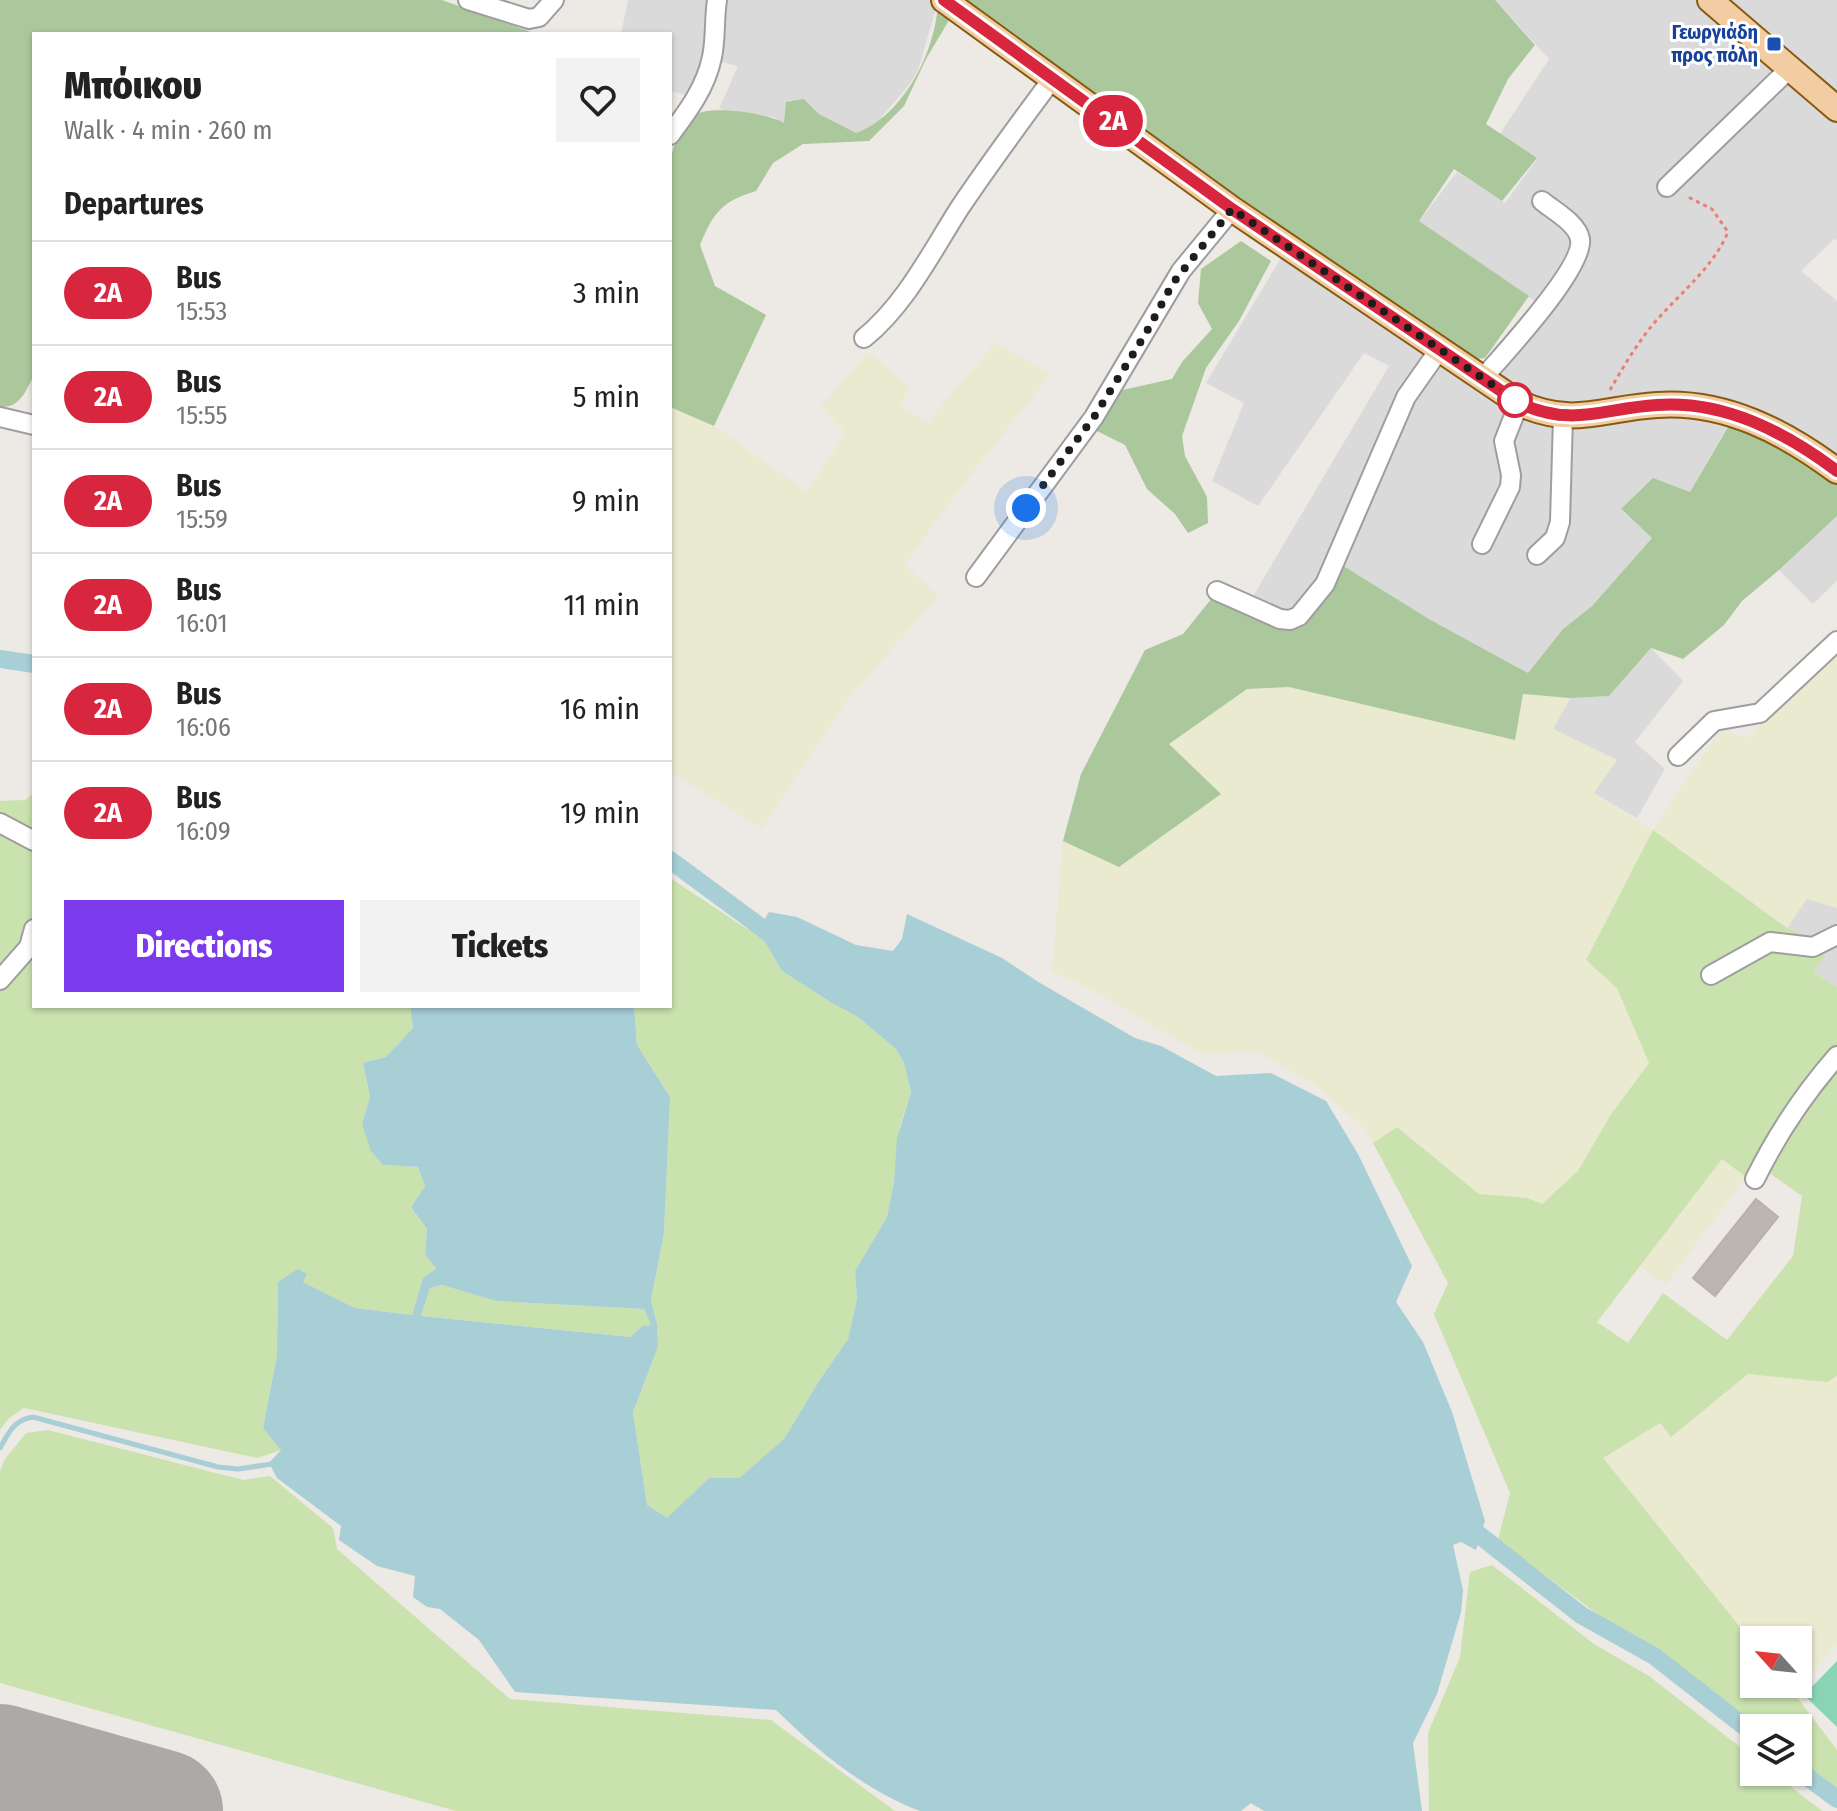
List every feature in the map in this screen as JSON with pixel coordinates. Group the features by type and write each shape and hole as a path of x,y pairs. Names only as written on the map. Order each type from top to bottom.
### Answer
{"main road":[{"path":"944,0 1232,209 1519,403 1563,417 1656,405 1714,409 1778,432 1837,471"},
{"path":"1710,0 1837,109"}],"street":[{"path":"468,0 529,19 539,17 554,0"},
{"path":"672,132 692,106 706,77 713,53 717,0"},
{"path":"1667,187 1789,69"},
{"path":"864,338 882,322 905,293 989,165 1053,78"},
{"path":"1482,379 1563,281 1580,249 1580,237 1571,224 1542,201"},
{"path":"976,577 1094,417 1181,271 1232,209"},
{"path":"1217,591 1280,619 1290,620 1299,616 1325,584 1406,397 1439,350"},
{"path":"1482,544 1510,487 1511,475 1504,441 1519,403"},
{"path":"1537,555 1555,538 1560,522 1563,417"},
{"path":"1678,756 1714,721 1760,713 1837,641"},
{"path":"0,823 32,840"},
{"path":"1711,975 1770,942 1806,948 1822,944 1837,935"},
{"path":"0,980 29,947 32,936"},
{"path":"1755,1179 1794,1109 1837,1056"}],"path":[{"path":"1596,415 1630,356 1652,326 1716,255 1728,232 1712,209 1667,187"}],"shaded area":[{"path":"628,0 930,0 937,5 918,70 909,85 873,127 856,134 819,114 804,99 784,124 774,117 719,109 738,66 717,61 689,96 672,92 672,32 621,32"},
{"path":"1495,0 1837,0 1837,240 1834,239 1801,271 1837,301 1837,459 1769,416 1740,404 1690,492 1621,510 1652,538 1592,606 1563,629 1528,673 1429,619 1331,558 1323,578 1288,617 1252,598 1389,366 1364,353 1258,506 1212,481 1244,403 1206,383 1284,253 1484,390 1551,312 1419,221 1457,172 1505,203 1537,159 1500,134 1549,59"},
{"path":"1837,516 1837,581 1813,604 1779,570"},
{"path":"1651,648 1683,681 1635,742 1665,769 1637,818 1593,793 1616,760 1553,729 1570,698 1609,696"},
{"path":"1806,898 1837,908 1837,987 1814,972 1830,947 1787,928"}],"green space":[{"path":"0,0 442,0 530,32 32,32 32,379 17,402 0,407"},
{"path":"938,0 961,0 926,59 904,106 869,141 803,144 773,163 756,191 735,199 714,216 700,245 715,286 766,315 714,426 672,408 672,155 684,125 700,112 724,110 752,113 784,123 786,102 804,99 819,114 856,133 889,112 903,96 924,59 936,19"},
{"path":"961,0 1495,0 1535,45 1508,79 1486,124 1537,158 1502,201 1454,169 1419,221 1529,296 1485,358 1466,356 1276,228"},
{"path":"1241,241 1271,261 1239,321 1206,368 1182,436 1185,456 1207,497 1208,523 1188,533 1175,514 1147,489 1125,445 1097,431 1118,391 1172,379 1182,362 1212,329 1198,303 1201,269"},
{"path":"995,343 1051,374 951,500 905,565 938,596 850,697 762,828 672,773 672,408 714,426 807,492 846,433 820,407 869,352 909,388 900,405 927,423"},
{"path":"1732,420 1837,483 1837,516 1742,601 1724,625 1683,659 1651,648 1609,696 1570,698 1523,694 1515,740 1289,687 1247,689 1169,744 1221,794 1119,867 1063,841 1081,774 1145,650 1183,634 1212,598 1287,627 1342,565 1429,619 1528,673 1563,629 1592,606 1652,538 1621,509 1653,478 1690,492"},
{"path":"1837,653 1837,908 1807,899 1787,928 1653,831 1586,960 1617,988 1650,1063 1610,1116 1578,1171 1542,1204 1528,1198 1479,1194 1398,1127 1373,1143 1364,1127 1314,1084 1256,1051 1202,1054 1094,991 1052,971 1063,841 1120,867 1221,793 1169,744 1247,689 1289,687 1515,739 1523,694 1570,698 1553,729 1617,760 1594,793 1653,830 1721,729 1747,738"},
{"path":"32,795 32,1008 410,1008 413,1028 386,1057 363,1063 370,1097 362,1124 383,1165 418,1167 425,1186 411,1207 427,1229 425,1255 436,1267 423,1278 412,1315 355,1308 303,1282 278,1282 277,1355 263,1428 281,1450 257,1458 24,1408 8,1419 0,1430 0,801 25,800"},
{"path":"1653,830 1787,928 1831,946 1814,972 1837,987 1837,1050 1790,1106 1746,1177 1722,1159 1597,1322 1628,1343 1663,1293 1727,1340 1793,1256 1802,1196 1771,1174 1772,1156 1837,1065 1837,1376 1827,1382 1748,1374 1671,1437 1660,1423 1603,1458 1740,1627 1740,1698 1798,1698 1810,1714 1741,1714 1657,1648 1600,1616 1498,1540 1510,1493 1434,1314 1448,1283 1373,1143 1397,1127 1479,1194 1528,1198 1542,1204 1578,1171 1610,1116 1649,1063 1617,988 1586,960"},
{"path":"672,879 747,929 758,930 782,971 858,1017 896,1049 904,1063 911,1092 900,1126 887,1217 855,1271 857,1299 848,1339 784,1439 739,1478 709,1478 667,1519 647,1505 633,1412 658,1347 651,1300 664,1233 670,1097 637,1045 634,1008 672,1008"},
{"path":"1722,1158 1746,1177 1666,1285 1639,1266"},
{"path":"442,1285 496,1301 644,1309 652,1325 642,1326 630,1337 421,1316 430,1288"},
{"path":"1748,1374 1827,1382 1837,1376 1837,1645 1812,1672 1812,1626 1740,1627 1602,1458 1660,1423 1672,1436"},
{"path":"48,1430 243,1480 270,1476 333,1528 337,1549 510,1699 771,1720 895,1811 456,1811 0,1683 0,1471 5,1459 26,1433"},
{"path":"1492,1565 1594,1644 1649,1676 1740,1747 1740,1786 1790,1786 1822,1811 1429,1811 1428,1733 1460,1657 1470,1572"},
{"path":"1837,1661 1837,1727 1807,1698 1812,1698 1812,1687"},
{"path":"1812,1717 1837,1750 1837,1789 1812,1770"}],"water":[{"path":"769,912 797,917 856,945 893,951 902,939 907,914 1002,958 1135,1038 1161,1046 1216,1076 1271,1073 1326,1101 1358,1154 1412,1266 1396,1302 1423,1342 1452,1412 1485,1521 1476,1550 1461,1542 1453,1545 1463,1590 1461,1612 1437,1694 1413,1743 1422,1811 1264,1811 1251,1803 1241,1811 920,1811 861,1781 808,1740 776,1710 515,1692 479,1640 440,1609 427,1607 413,1597 415,1576 377,1566 339,1540 341,1526 277,1478 269,1463 281,1450 263,1428 277,1355 278,1282 298,1269 307,1274 303,1282 355,1308 412,1315 423,1278 436,1268 425,1255 427,1229 411,1207 425,1186 418,1167 383,1165 371,1151 362,1124 370,1097 363,1063 386,1057 413,1028 410,1008 634,1008 637,1045 670,1097 664,1233 651,1300 658,1347 633,1412 647,1505 667,1518 709,1478 739,1478 784,1439 848,1339 857,1299 855,1271 887,1217 894,1182 897,1138 911,1092 904,1063 896,1049 858,1017 782,971 758,930","holes":["442,1285 496,1301 644,1309 651,1325 642,1326 630,1337 421,1316 430,1288"]}],"building":[{"path":"1756,1199 1778,1217 1715,1296 1693,1278"}],"waterway":[{"path":"0,659 32,664"},
{"path":"672,861 777,939"},
{"path":"0,1448 17,1424 33,1417 218,1467 238,1469 272,1464"},
{"path":"1464,1523 1581,1615 1654,1656 1740,1723"},
{"path":"1812,1780 1837,1799"}],"runway":[{"path":"0,1765 162,1811"}],"bus line":[{"name":"2Α","path":"944,0 1232,209 1519,403 1563,417 1656,405 1678,404 1714,409 1769,428 1810,451 1837,471"}],"place":[{"name":"Γεωργιάδη προς πόλη","path":"1774,44"}],"route":[{"path":"1026,508 1094,417 1181,271 1232,209 1515,400"}]}
